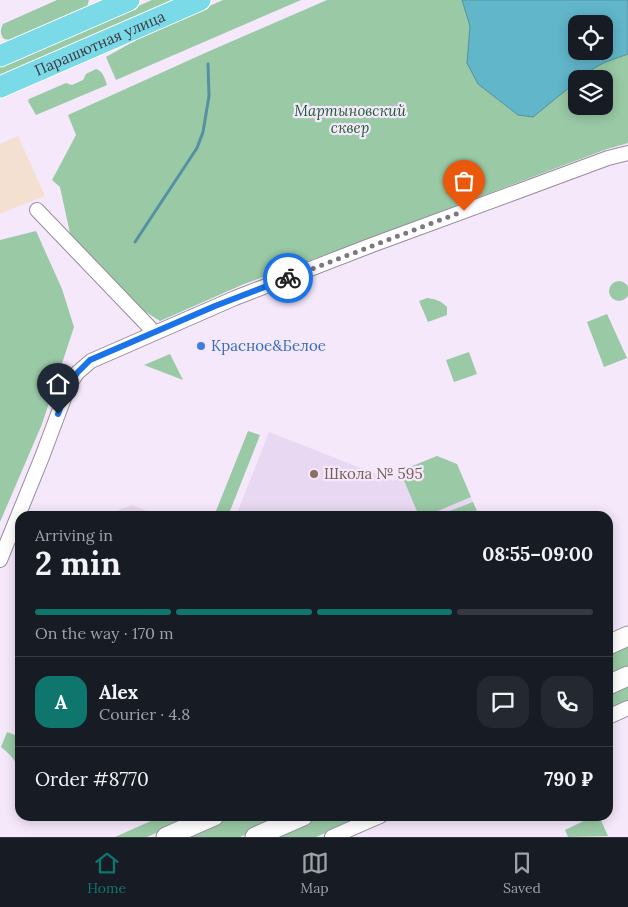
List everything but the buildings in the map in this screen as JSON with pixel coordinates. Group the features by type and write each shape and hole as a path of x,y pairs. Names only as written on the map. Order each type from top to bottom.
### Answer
{"main road":[{"name":"Парашютная улица","path":"0,56 129,0"},
{"name":"Парашютная улица","path":"0,87 200,0"}],"street":[{"path":"20,511 69,385 77,373 90,360 215,306 372,245 599,161 628,153"},
{"path":"37,210 154,332"},
{"path":"0,560 15,523"},
{"path":"613,643 628,636"},
{"path":"613,683 628,676"},
{"path":"613,715 628,708"},
{"path":"166,837 203,821"},
{"path":"255,837 292,821"},
{"path":"332,837 369,821"}],"shaded area":[{"path":"18,136 45,196 0,214 0,144"},
{"name":"Школа № 595","path":"269,432 394,481 400,471 437,456 457,464 477,511 238,511"},
{"path":"132,505 147,511 116,511"}],"green space":[{"path":"57,0 89,0 87,7 10,40 4,39 1,32 3,24"},
{"path":"152,0 173,0 0,75 0,66"},
{"path":"223,0 301,0 116,80 106,57 149,33"},
{"name":"Мартыновский сквер","path":"327,0 628,0 628,143 607,149 244,284 160,321 141,309 71,238 60,187 52,180 76,135 68,115"},
{"path":"96,69 102,73 107,85 36,115 28,101 29,99 66,83 72,85 83,80 86,74"},
{"path":"36,231 62,289 74,327 42,424 0,522 0,240"},
{"path":"619,281 626,284 629,291 626,298 619,301 612,298 609,291 612,284"},
{"path":"427,298 445,305 447,307 447,315 428,322 419,301"},
{"path":"607,314 627,358 604,367 587,322"},
{"path":"469,352 477,374 454,382 446,360"},
{"path":"170,354 183,380 144,365"},
{"path":"248,431 260,435 230,511 216,511"},
{"path":"437,456 457,464 471,497 438,511 417,511 400,471"},
{"path":"473,502 477,511 450,511"},
{"path":"628,644 628,669 613,676 613,650"},
{"path":"628,683 628,701 613,708 613,690"},
{"path":"7,732 15,735 15,761 11,757 1,747"},
{"path":"151,821 184,821 147,837 115,837"},
{"path":"219,821 277,821 240,837 182,837"},
{"path":"309,821 353,821 316,837 272,837"},
{"path":"584,821 601,821 608,836 568,837 565,830"}],"water":[{"path":"462,0 628,0 628,54 613,60 613,15 568,15 568,60 612,60 592,70 568,70 568,89 533,117 518,115 478,84 467,63 470,26"}],"waterway":[{"path":"135,242 197,148 203,132 209,96 208,64"}],"way so far":[{"path":"288,278 464,211"}],"place":[{"name":"Красное&Белое","path":"201,346"},
{"name":"Школа № 595","path":"314,474"}],"route":[{"path":"58,414 69,385 77,373 90,360 215,306 288,278"}]}
